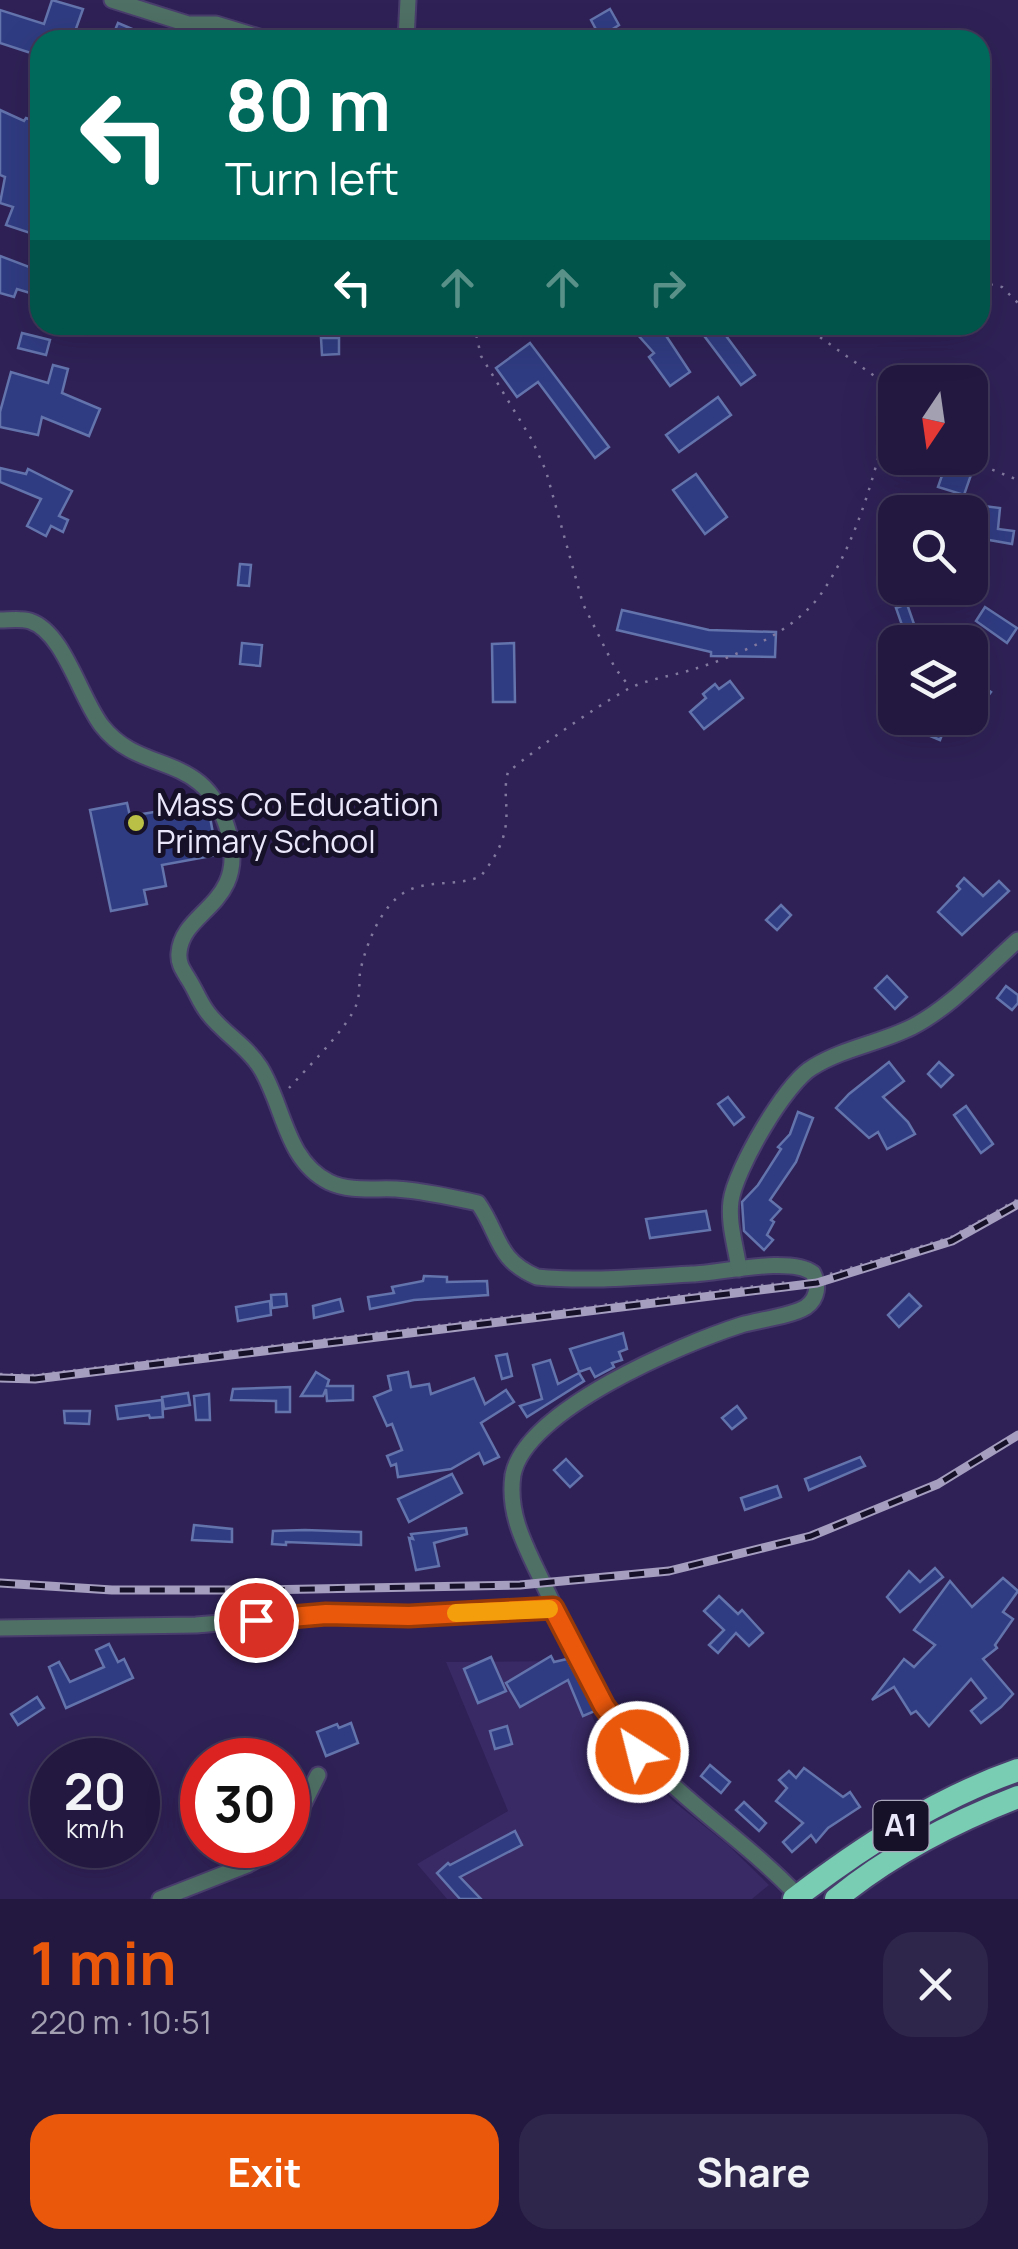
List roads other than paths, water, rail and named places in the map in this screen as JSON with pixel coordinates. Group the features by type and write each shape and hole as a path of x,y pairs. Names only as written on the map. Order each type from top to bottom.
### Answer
{"highway":[{"name":"A1","path":"796,1898 901,1826 1018,1770"},
{"name":"A1","path":"836,1899 891,1858 1018,1797"}],"street":[{"path":"112,0 181,30"},
{"path":"406,30 408,0"},
{"path":"194,30 216,24 236,30"},
{"path":"0,620 28,620 46,629 102,727 124,744 196,779 206,786 219,808 230,836 231,866 226,886 188,929 179,947 179,964 208,1014 259,1065 304,1164 328,1182 352,1189 433,1193 478,1203 503,1252 520,1270 537,1277 802,1268 811,1270 816,1278 813,1300 802,1309 738,1326 616,1380 543,1425 525,1447 514,1473 512,1503 519,1530 553,1608 604,1706 638,1752 705,1814 765,1861 796,1898"},
{"path":"739,1269 731,1228 732,1191 748,1156 785,1096 808,1069 914,1026 952,999 1018,940"},
{"path":"0,1628 196,1625 326,1614 409,1616 553,1608"},
{"path":"310,1791 318,1775"},
{"path":"160,1899 241,1868"}],"railway":[{"path":"0,1378 35,1379 817,1283 952,1241 1018,1204"},
{"path":"0,1583 112,1590 260,1590 520,1585 669,1571 811,1536 938,1484 1018,1435"}],"place":[{"name":"Mass Co Education Primary School","path":"136,823"}]}
